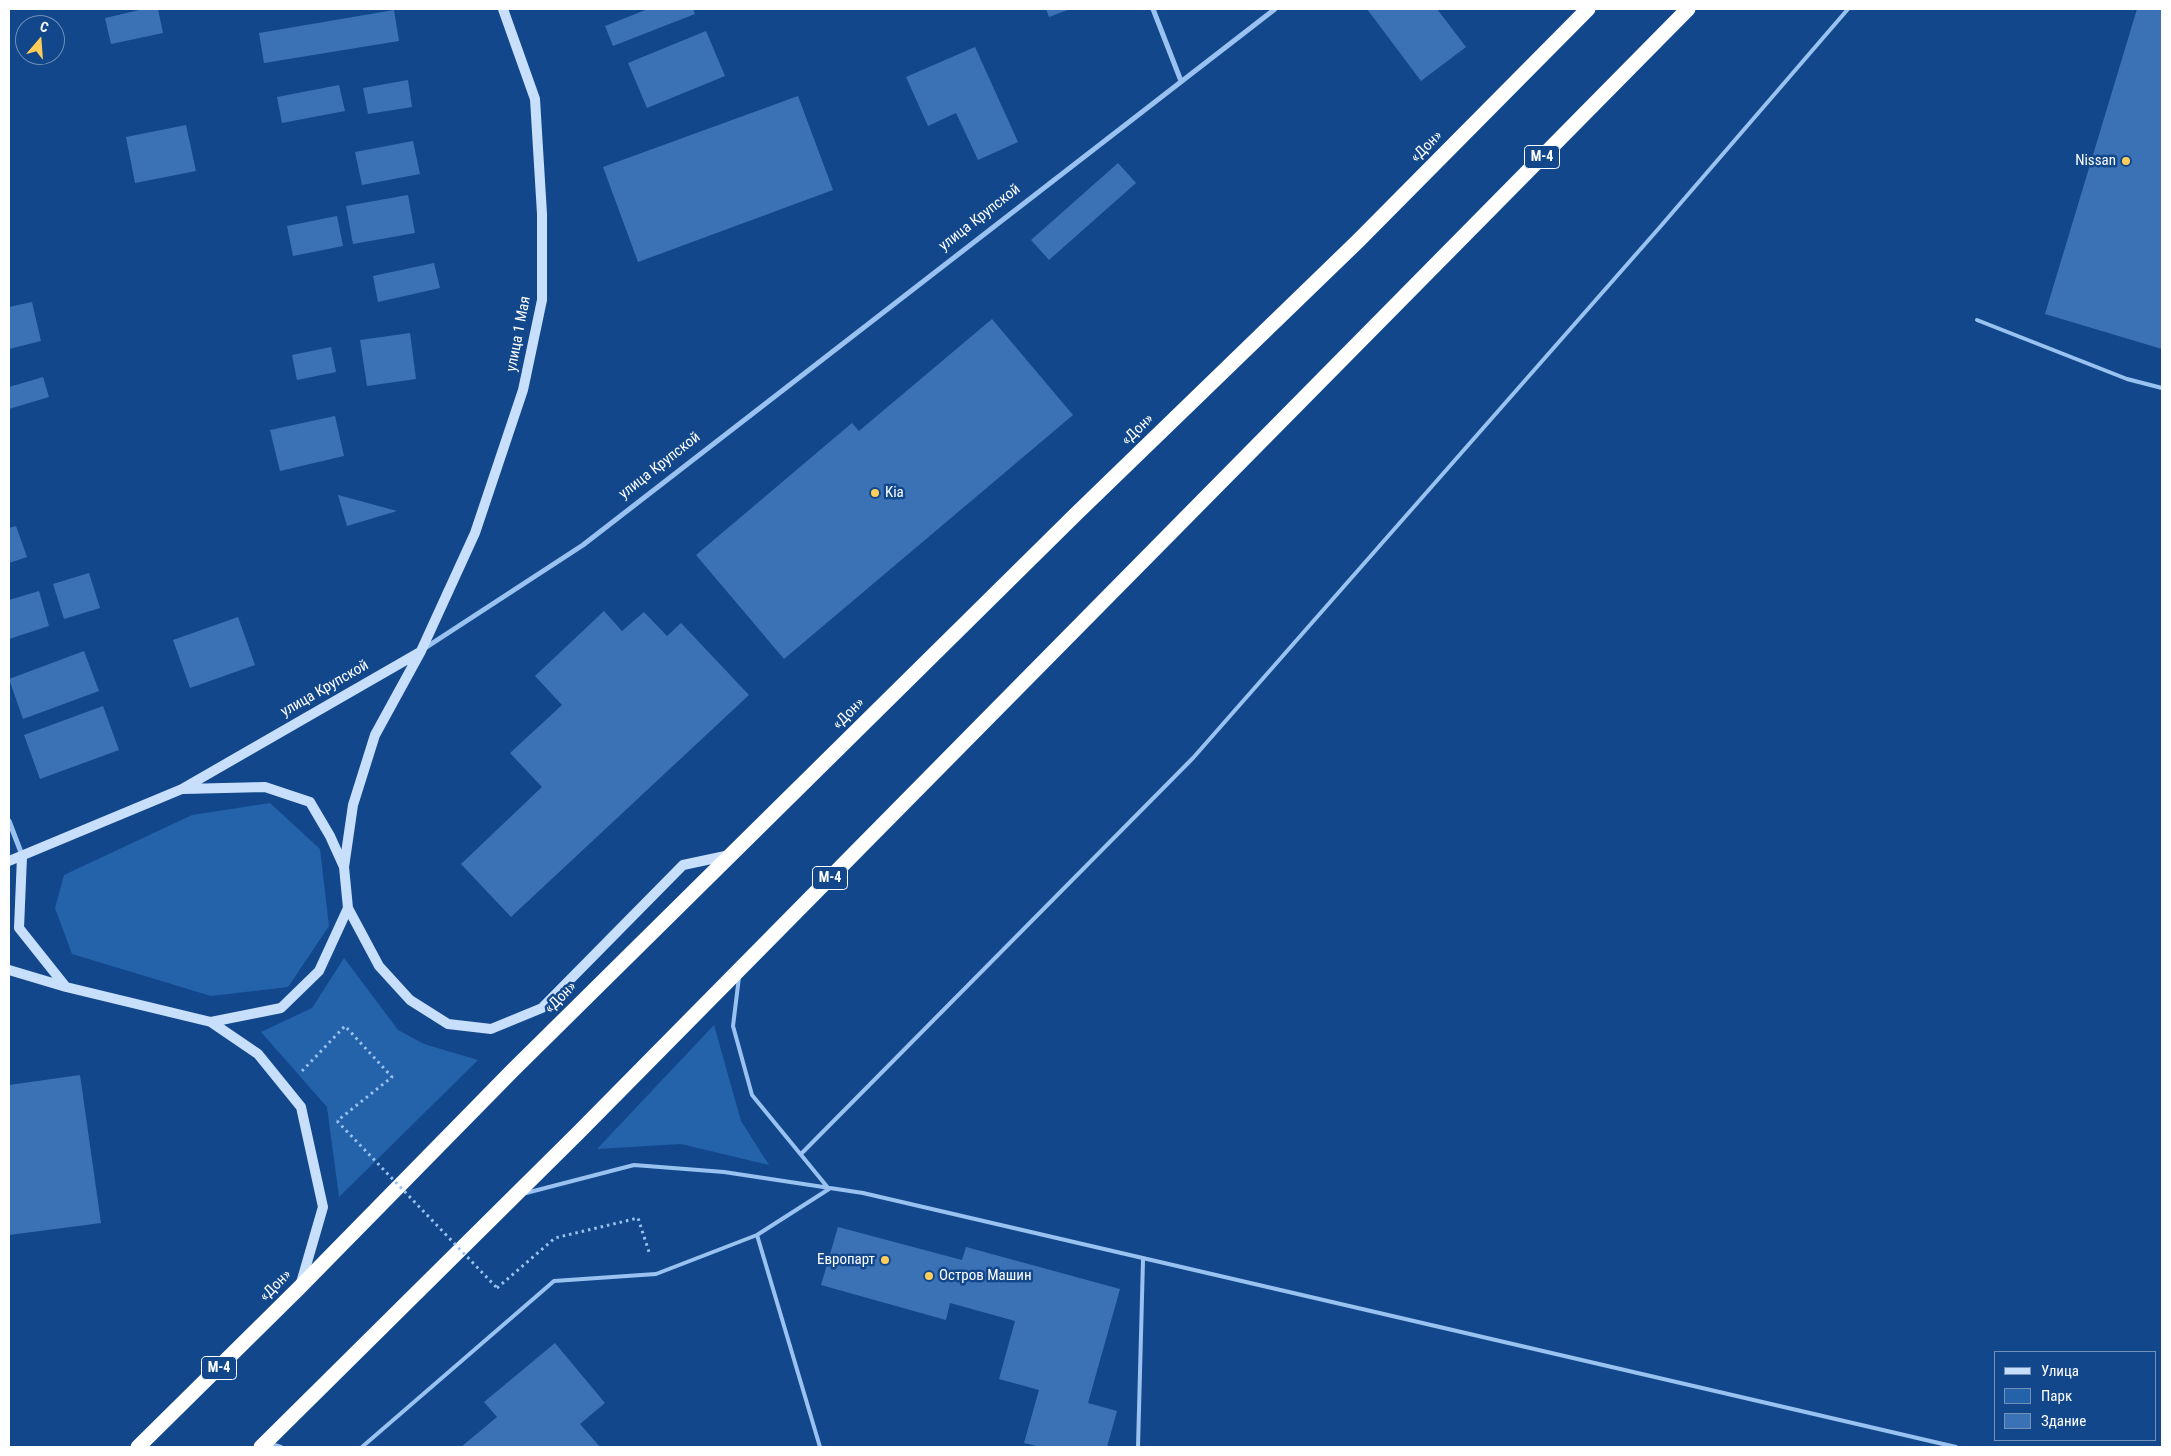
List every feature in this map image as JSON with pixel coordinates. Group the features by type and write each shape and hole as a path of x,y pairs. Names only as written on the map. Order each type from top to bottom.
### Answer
{"highway":[{"name":"«Дон»","path":"138,1447 299,1288 506,1077 1076,514 1358,241 1588,9"},
{"name":"М-4","path":"269,1445 1390,313 1688,9"}],"street":[{"name":"улица 1 Мая","path":"344,868 353,805 375,735 420,651 475,533 523,390 542,300 542,214 535,99 504,9"},
{"path":"1153,9 1181,81"},
{"name":"улица Крупской","path":"9,861 182,789 420,651 583,545 1275,9"},
{"path":"182,789 265,787 310,802 330,836 344,868 348,908 379,966 410,1000 448,1024 491,1029 542,1008 683,865 732,854"},
{"path":"9,821 22,857 19,928 66,987"},
{"path":"211,1022 282,1008 319,971 348,908"},
{"path":"9,970 66,987 211,1022 258,1054 287,1086 301,1107 323,1207 299,1288"}],"lane":[{"path":"801,1154 1193,758 1660,227 1848,9"},
{"path":"1976,320 2127,379 2162,388"},
{"path":"740,969 733,1026 752,1095 829,1189"},
{"path":"516,1195 634,1165 724,1172 863,1193 1143,1260 1956,1447"},
{"path":"362,1447 554,1281 656,1274 757,1235 829,1189"},
{"path":"757,1235 820,1447"},
{"path":"1138,1447 1143,1260"}],"path":[{"path":"287,1086 345,1026 392,1077 338,1121 497,1288 555,1238 638,1218 656,1274"}],"green space":[{"path":"270,803 320,849 329,926 288,987 211,996 72,954 55,908 64,875 192,815"},
{"path":"344,958 398,1030 424,1044 478,1060 339,1197 327,1107 261,1032 312,1008"},
{"path":"714,1025 741,1121 769,1165 681,1144 597,1149"}],"building":[{"path":"144,9 158,9 163,33 111,44 105,18"},
{"path":"648,9 693,9 695,14 613,46 605,26"},
{"path":"1046,9 1070,9 1049,17"},
{"path":"1367,9 1437,9 1466,47 1421,81"},
{"name":"Nissan","path":"2137,9 2162,9 2162,349 2045,314"},
{"path":"394,10 399,41 264,63 259,33"},
{"path":"706,31 725,76 647,108 628,63"},
{"path":"975,47 1018,142 978,160 956,113 928,126 906,77"},
{"path":"408,80 412,107 368,114 363,88"},
{"path":"339,85 345,111 282,123 277,97"},
{"path":"798,96 833,190 638,262 603,167"},
{"path":"186,125 196,171 135,183 126,137"},
{"path":"413,141 420,174 362,185 355,152"},
{"path":"1118,163 1136,183 1049,260 1031,240"},
{"path":"408,195 415,233 353,244 346,206"},
{"path":"337,216 343,246 293,256 287,226"},
{"path":"434,263 440,288 378,302 373,276"},
{"path":"32,302 41,341 9,349 9,307"},
{"name":"Kia","path":"992,319 1073,415 784,659 696,555 852,423 859,431"},
{"path":"410,333 416,379 367,386 360,340"},
{"path":"331,347 336,372 297,380 292,355"},
{"path":"43,377 49,397 9,409 9,387"},
{"path":"335,416 344,456 280,471 270,430"},
{"path":"338,495 397,511 347,526"},
{"path":"16,526 27,557 9,563 9,528"},
{"path":"89,573 100,608 64,619 53,584"},
{"path":"39,591 49,626 9,639 9,600"},
{"path":"604,611 622,631 644,612 667,636 681,623 749,695 511,917 461,864 542,787 510,753 562,705 535,676"},
{"path":"238,617 255,665 190,688 173,640"},
{"path":"84,651 99,691 23,719 9,679"},
{"path":"103,706 119,750 40,779 24,735"},
{"path":"80,1075 101,1223 9,1235 9,1085"},
{"path":"838,1227 962,1260 966,1247 1120,1289 1088,1403 1117,1411 1107,1447 1041,1447 1024,1443 1039,1390 999,1379 1015,1321 950,1303 946,1320 821,1285"},
{"path":"555,1343 605,1403 580,1424 600,1447 461,1447 497,1417 484,1402"}],"place":[{"name":"Nissan","path":"2126,161"},
{"name":"Kia","path":"875,493"},
{"name":"Европарт","path":"885,1260"},
{"name":"Остров Машин","path":"929,1276"}]}
